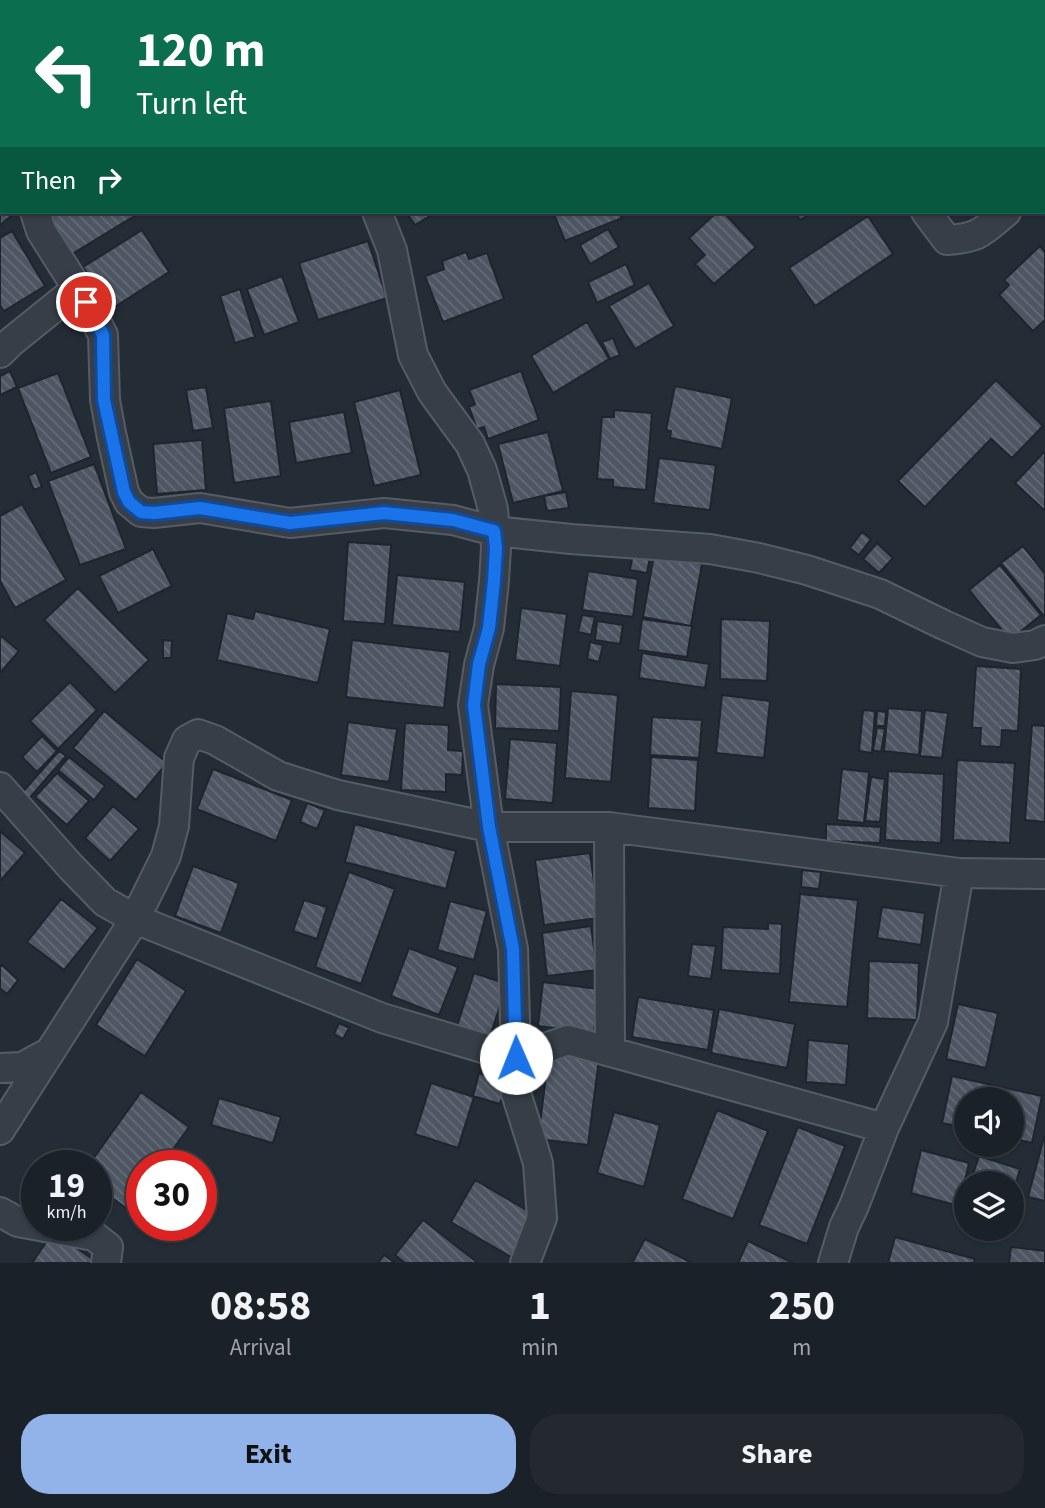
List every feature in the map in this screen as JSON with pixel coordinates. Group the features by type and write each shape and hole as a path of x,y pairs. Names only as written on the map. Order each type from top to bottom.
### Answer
{"street":[{"path":"36,214 41,230 94,314 103,335 104,400 124,492 129,502 141,512 200,508 290,523 384,513 453,520 494,531 710,549 807,570 880,594 982,642 1013,648 1035,645 1045,640"},
{"path":"378,214 392,250 413,355 432,392 470,444 482,470 493,509 496,548 494,581 489,628 479,664 474,705 489,827 513,949 516,1093 538,1163 542,1218 525,1263"},
{"path":"928,214 947,240 969,239 983,232 1004,214"},
{"path":"4,340 78,288"},
{"path":"0,1130 135,919 166,856 174,826 179,758 187,740 198,734 215,740 278,776 338,795 489,827 609,827 959,873 1045,874"},
{"path":"0,787 105,902 135,919 382,1018 516,1058 568,1040 884,1128"},
{"path":"609,827 610,1052"},
{"path":"834,1263 844,1227 855,1206 884,1128 933,1022 959,873"},
{"path":"0,1068 22,1067 48,1053"},
{"path":"0,1212 18,1222 94,1236 108,1247 106,1263"}],"building":[{"path":"0,214 14,214 0,225"},
{"path":"48,214 138,214 72,254"},
{"path":"407,214 433,214 415,225"},
{"path":"554,214 620,214 622,218 565,241"},
{"path":"715,214 725,214 756,247 714,284 695,264 705,255 689,238"},
{"path":"796,214 810,214 800,220"},
{"path":"868,216 893,254 815,306 789,268"},
{"path":"608,229 619,247 590,264 580,245"},
{"path":"142,230 169,272 110,310 83,267"},
{"path":"12,231 45,286 4,311 0,305 0,238"},
{"path":"368,241 387,298 318,320 299,263"},
{"path":"1040,246 1045,252 1045,320 1033,331 999,295 1009,285 1004,280"},
{"path":"466,252 469,259 487,253 504,299 443,322 425,276 444,269 442,261"},
{"path":"626,264 635,285 597,303 588,282"},
{"path":"282,276 299,322 264,335 247,289"},
{"path":"649,283 674,326 635,349 609,306"},
{"path":"240,289 255,337 235,343 220,296"},
{"path":"587,322 609,359 553,393 531,356"},
{"path":"613,338 620,355 610,359 602,342"},
{"path":"10,371 17,387 0,395 0,376"},
{"path":"521,371 539,420 488,439 484,427 477,429 469,407 475,404 469,390"},
{"path":"58,373 91,457 51,473 18,388"},
{"path":"996,380 1043,426 1012,458 991,439 925,507 898,481"},
{"path":"675,386 732,398 722,449 670,438 671,431 666,430"},
{"path":"206,387 213,428 193,431 186,390"},
{"path":"400,390 421,475 374,486 354,402"},
{"path":"271,401 281,476 234,483 224,408"},
{"path":"614,410 652,413 646,490 613,487 613,480 597,479 602,417 614,417"},
{"path":"344,412 352,453 296,463 289,422"},
{"path":"548,432 563,491 513,503 498,444"},
{"path":"202,440 206,490 157,494 153,444"},
{"path":"1045,451 1045,509 1044,510 1015,483"},
{"path":"659,458 716,465 710,510 653,503"},
{"path":"94,464 126,549 80,565 48,481"},
{"path":"36,472 42,487 34,490 28,476"},
{"path":"566,492 569,508 547,511 544,496"},
{"path":"22,504 66,580 15,608 0,581 0,516"},
{"path":"862,532 871,539 859,555 850,548"},
{"path":"348,542 391,545 385,624 343,621"},
{"path":"877,543 893,558 879,573 863,559"},
{"path":"1023,546 1045,574 1044,616 1001,563"},
{"path":"634,548 651,551 647,573 630,570"},
{"path":"153,549 172,586 118,613 99,576"},
{"path":"654,555 702,564 691,626 643,617"},
{"path":"1000,565 1041,615 1010,640 969,590"},
{"path":"588,571 638,579 633,617 582,610"},
{"path":"397,575 465,582 460,632 392,625"},
{"path":"78,588 149,660 115,693 44,620"},
{"path":"521,608 567,614 560,666 515,660"},
{"path":"255,611 330,629 318,683 217,660 227,613 253,619"},
{"path":"582,615 595,617 591,635 578,632"},
{"path":"642,619 692,626 687,657 638,650"},
{"path":"721,619 770,621 767,681 720,679"},
{"path":"597,621 623,625 620,644 595,640"},
{"path":"0,635 19,651 0,673"},
{"path":"163,640 172,641 171,658 163,658"},
{"path":"352,640 450,652 444,708 346,697"},
{"path":"590,642 603,645 599,662 587,659"},
{"path":"642,653 709,664 705,688 639,678"},
{"path":"976,666 1021,669 1018,731 1002,730 1001,747 980,746 981,728 972,728"},
{"path":"70,682 97,710 58,749 30,721"},
{"path":"496,684 561,687 559,731 495,728"},
{"path":"571,691 618,695 611,782 565,778"},
{"path":"722,695 770,701 764,758 716,753"},
{"path":"888,708 922,711 919,755 884,751"},
{"path":"863,710 875,711 872,753 859,751"},
{"path":"925,710 948,713 942,758 920,756"},
{"path":"104,711 167,763 136,800 73,748"},
{"path":"877,711 886,712 885,726 876,726"},
{"path":"652,717 702,720 699,758 650,755"},
{"path":"348,722 397,729 389,782 341,775"},
{"path":"405,723 449,725 448,750 463,751 462,775 446,774 446,792 401,790"},
{"path":"1032,725 1045,726 1045,822 1025,820"},
{"path":"877,727 885,729 881,752 873,750"},
{"path":"42,736 57,751 37,772 22,757"},
{"path":"510,739 557,743 553,803 505,799"},
{"path":"59,751 66,756 26,802 19,796"},
{"path":"69,757 105,786 94,800 58,770"},
{"path":"651,757 698,760 695,811 648,808"},
{"path":"957,760 1015,763 1010,843 953,840"},
{"path":"213,769 292,800 276,841 197,809"},
{"path":"842,769 869,772 864,823 837,820"},
{"path":"888,771 944,774 941,843 885,840"},
{"path":"57,773 89,801 67,825 35,797"},
{"path":"871,777 885,779 880,822 865,821"},
{"path":"307,803 325,810 317,829 300,822"},
{"path":"113,806 139,829 110,861 85,838"},
{"path":"355,824 456,851 446,889 345,862"},
{"path":"826,824 881,827 880,843 826,841"},
{"path":"0,831 25,853 0,881"},
{"path":"590,853 599,918 544,925 535,860"},
{"path":"193,866 239,883 221,933 175,916"},
{"path":"802,870 821,872 819,889 801,887"},
{"path":"349,872 395,889 361,984 315,967"},
{"path":"800,894 858,900 847,1007 789,1002"},
{"path":"61,899 98,928 64,970 27,942"},
{"path":"304,900 327,907 317,939 293,931"},
{"path":"450,901 487,911 474,960 437,950"},
{"path":"882,907 925,913 921,945 877,938"},
{"path":"768,923 782,924 780,974 721,970 723,927 768,929"},
{"path":"591,926 597,970 547,976 542,933"},
{"path":"692,944 716,946 711,979 688,976"},
{"path":"409,948 458,967 439,1015 391,996"},
{"path":"137,959 186,991 145,1056 96,1025"},
{"path":"869,961 919,963 917,1020 867,1018"},
{"path":"2,965 18,980 7,994 0,988"},
{"path":"474,973 507,984 489,1040 456,1029"},
{"path":"543,982 599,989 594,1033 538,1026"},
{"path":"638,997 714,1010 708,1050 632,1037"},
{"path":"958,1004 998,1013 986,1068 946,1059"},
{"path":"719,1009 795,1024 787,1068 711,1053"},
{"path":"339,1023 349,1028 343,1039 334,1034"},
{"path":"808,1040 849,1044 846,1085 806,1082"},
{"path":"549,1052 599,1059 588,1145 538,1139"},
{"path":"479,1073 507,1082 500,1104 473,1096"},
{"path":"952,1076 1002,1087 954,1087 954,1126 942,1123"},
{"path":"431,1083 474,1097 458,1148 415,1134"},
{"path":"141,1092 189,1127 172,1150 126,1150 126,1208 112,1198 112,1150 99,1150"},
{"path":"1024,1092 1042,1096 1032,1143 1024,1141"},
{"path":"219,1098 281,1117 273,1143 211,1125"},
{"path":"717,1110 768,1131 733,1219 682,1199"},
{"path":"614,1112 660,1125 644,1187 597,1173"},
{"path":"798,1127 845,1146 807,1244 759,1225"},
{"path":"1045,1138 1045,1201 1028,1197"},
{"path":"921,1150 969,1163 967,1171 954,1171 954,1205 911,1193"},
{"path":"979,1157 1020,1169 1019,1171 974,1171"},
{"path":"475,1180 535,1215 511,1257 451,1222"},
{"path":"423,1220 478,1263 405,1263 395,1255"},
{"path":"895,1237 975,1259 974,1263 888,1263"},
{"path":"645,1239 692,1263 632,1263"},
{"path":"47,1241 66,1241 94,1260 92,1263 32,1263"},
{"path":"748,1241 793,1263 738,1263"},
{"path":"1011,1247 1045,1251 1045,1263 1009,1263"},
{"path":"384,1255 395,1263 378,1263"}],"route":[{"path":"86,302 103,335 104,400 124,492 129,502 141,512 200,508 290,523 384,513 453,520 494,531 496,548 489,628 479,664 474,705 489,827 513,949 516,1058"}]}
